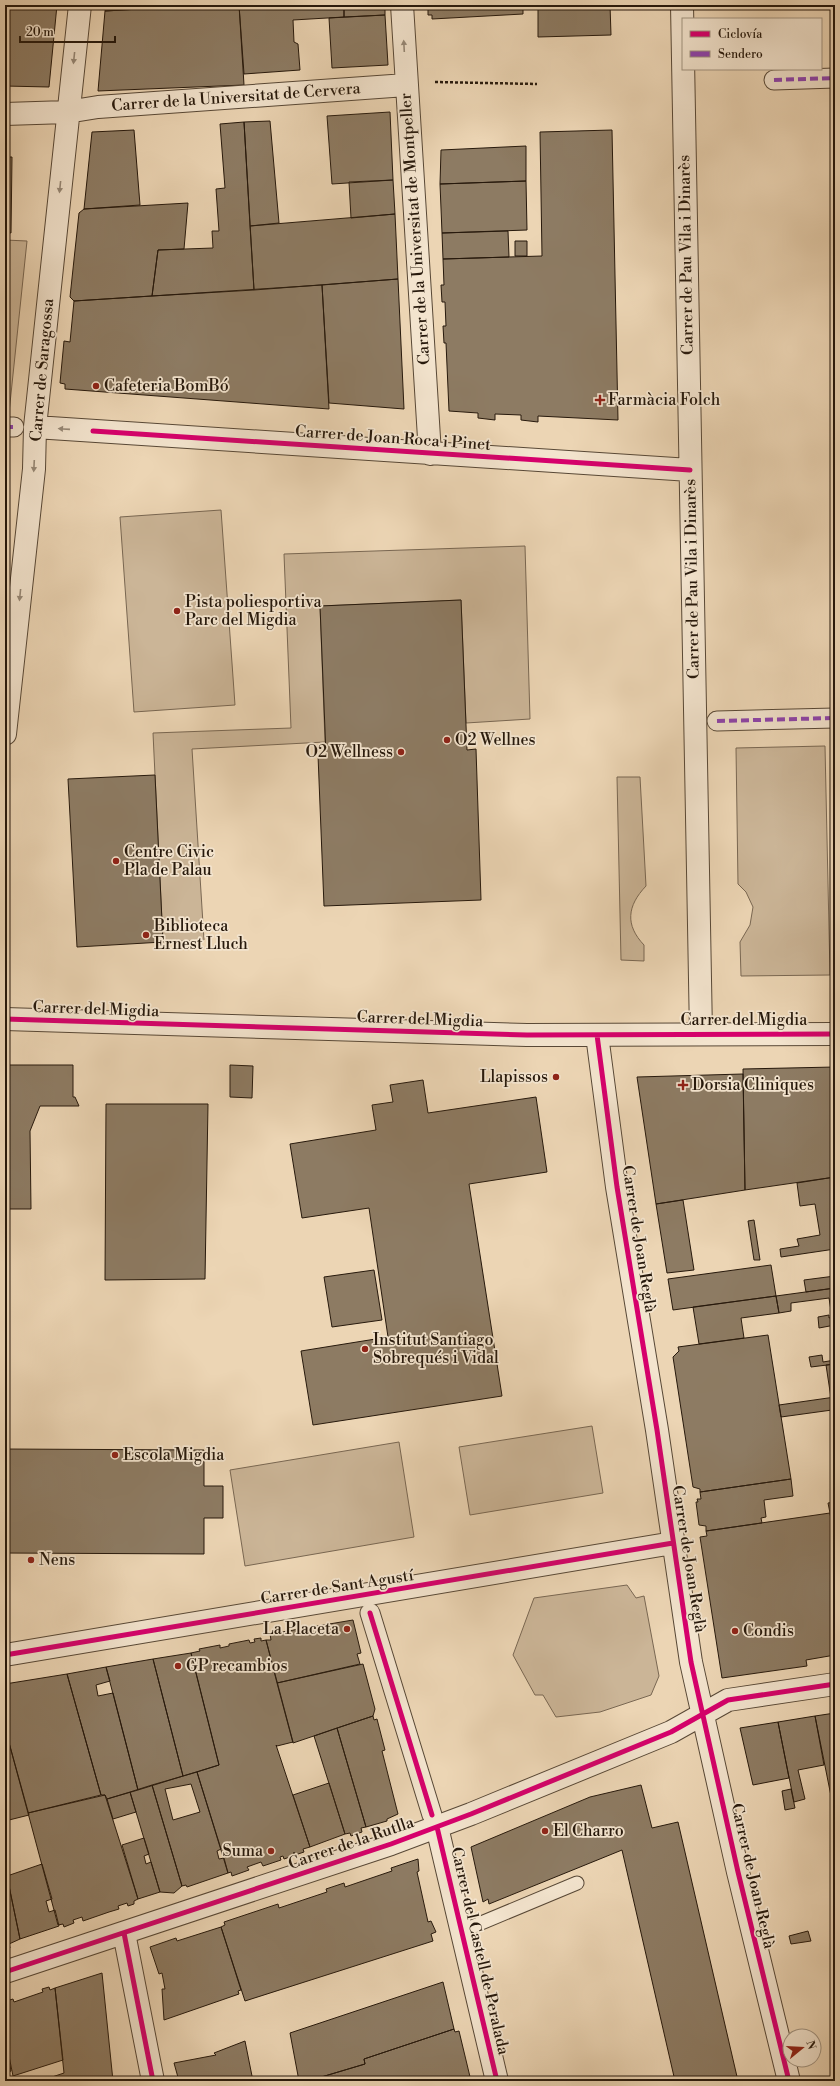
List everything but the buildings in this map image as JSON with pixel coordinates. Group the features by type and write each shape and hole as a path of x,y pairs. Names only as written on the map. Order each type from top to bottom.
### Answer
{"street":[{"name":"Carrer de Saragossa","path":"5,734 34,468 18,427 67,112 80,5"},
{"name":"Carrer de la Universitat de Montpeller","path":"402,5 430,454"},
{"name":"Carrer de Pau Vila i Dinarès","path":"682,5 682,18"},
{"name":"Carrer de Pau Vila i Dinarès","path":"683,70 701,1033"},
{"path":"774,80 835,78"},
{"name":"Carrer de la Universitat de Cervera","path":"5,114 67,112 98,107 406,85"},
{"name":"Carrer de Joan Roca i Pinet","path":"18,427 690,470"},
{"path":"717,721 835,718"},
{"name":"Carrer del Migdia","path":"5,1019 527,1036 701,1033 835,1034"},
{"name":"Carrer de Joan Reglà","path":"597,1035 617,1188 691,1662 738,1872 789,2081"},
{"name":"Carrer de Sant Agustí","path":"5,1655 673,1543"},
{"name":"Carrer del Castell de Peralada","path":"370,1613 435,1821 497,2081"},
{"name":"Carrer de la Rutlla","path":"5,1972 391,1844 435,1821 671,1732 728,1700 835,1684"},
{"path":"124,1932 152,2081"}],"lane":[{"path":"462,1931 577,1883"}],"path":[{"path":"429,82 537,84"}],"shaded area":[{"path":"5,240 27,241 5,451"},
{"name":"Pista poliesportiva Parc del Migdia","path":"221,510 235,705 134,712 120,517"},
{"path":"525,546 530,719 466,723 461,600 320,606 325,742 192,749 204,940 163,942 153,733 291,728 284,554"},
{"path":"825,746 830,975 741,976 740,942 750,925 753,907 746,892 738,884 736,748"},
{"path":"617,777 640,777 646,886 640,893 632,908 631,923 638,938 644,945 644,961 621,960"},
{"path":"592,1426 603,1493 470,1515 459,1447"},
{"path":"399,1442 414,1537 245,1566 230,1470"},
{"path":"627,1585 636,1598 644,1596 659,1676 651,1695 600,1712 556,1717 543,1695 535,1695 513,1655 534,1598"}],"marked path":[{"path":"774,80 835,78"},
{"path":"5,427 14,427"},
{"path":"717,721 835,718"}],"cycle path":[{"path":"93,431 690,470"},
{"path":"5,1019 527,1035 835,1034"},
{"path":"597,1035 617,1187 657,1430 691,1662 738,1872 789,2081"},
{"path":"5,1655 673,1543"},
{"path":"370,1613 432,1815"},
{"path":"5,1972 391,1844 471,1814 671,1732 728,1700 835,1684"},
{"path":"437,1827 497,2081"},
{"path":"124,1933 153,2081"}],"place":[{"name":"Cafeteria BomBó","path":"96,386"},
{"name":"Farmàcia Folch","path":"600,400"},
{"name":"Pista poliesportiva Parc del Migdia","path":"177,611"},
{"name":"O2 Wellnes","path":"447,740"},
{"name":"O2 Wellness","path":"401,752"},
{"name":"Centre Civic Pla de Palau","path":"116,861"},
{"name":"Biblioteca Ernest Lluch","path":"146,935"},
{"name":"Llapissos","path":"556,1077"},
{"name":"Dorsia Cliniques","path":"683,1085"},
{"name":"Institut Santiago Sobrequés i Vidal","path":"365,1349"},
{"name":"Escola Migdia","path":"115,1455"},
{"name":"Nens","path":"31,1560"},
{"name":"La Placeta","path":"347,1629"},
{"name":"Condis","path":"735,1631"},
{"name":"GP recambios","path":"178,1666"},
{"name":"El Charro","path":"545,1831"},
{"name":"Suma","path":"271,1851"}]}
